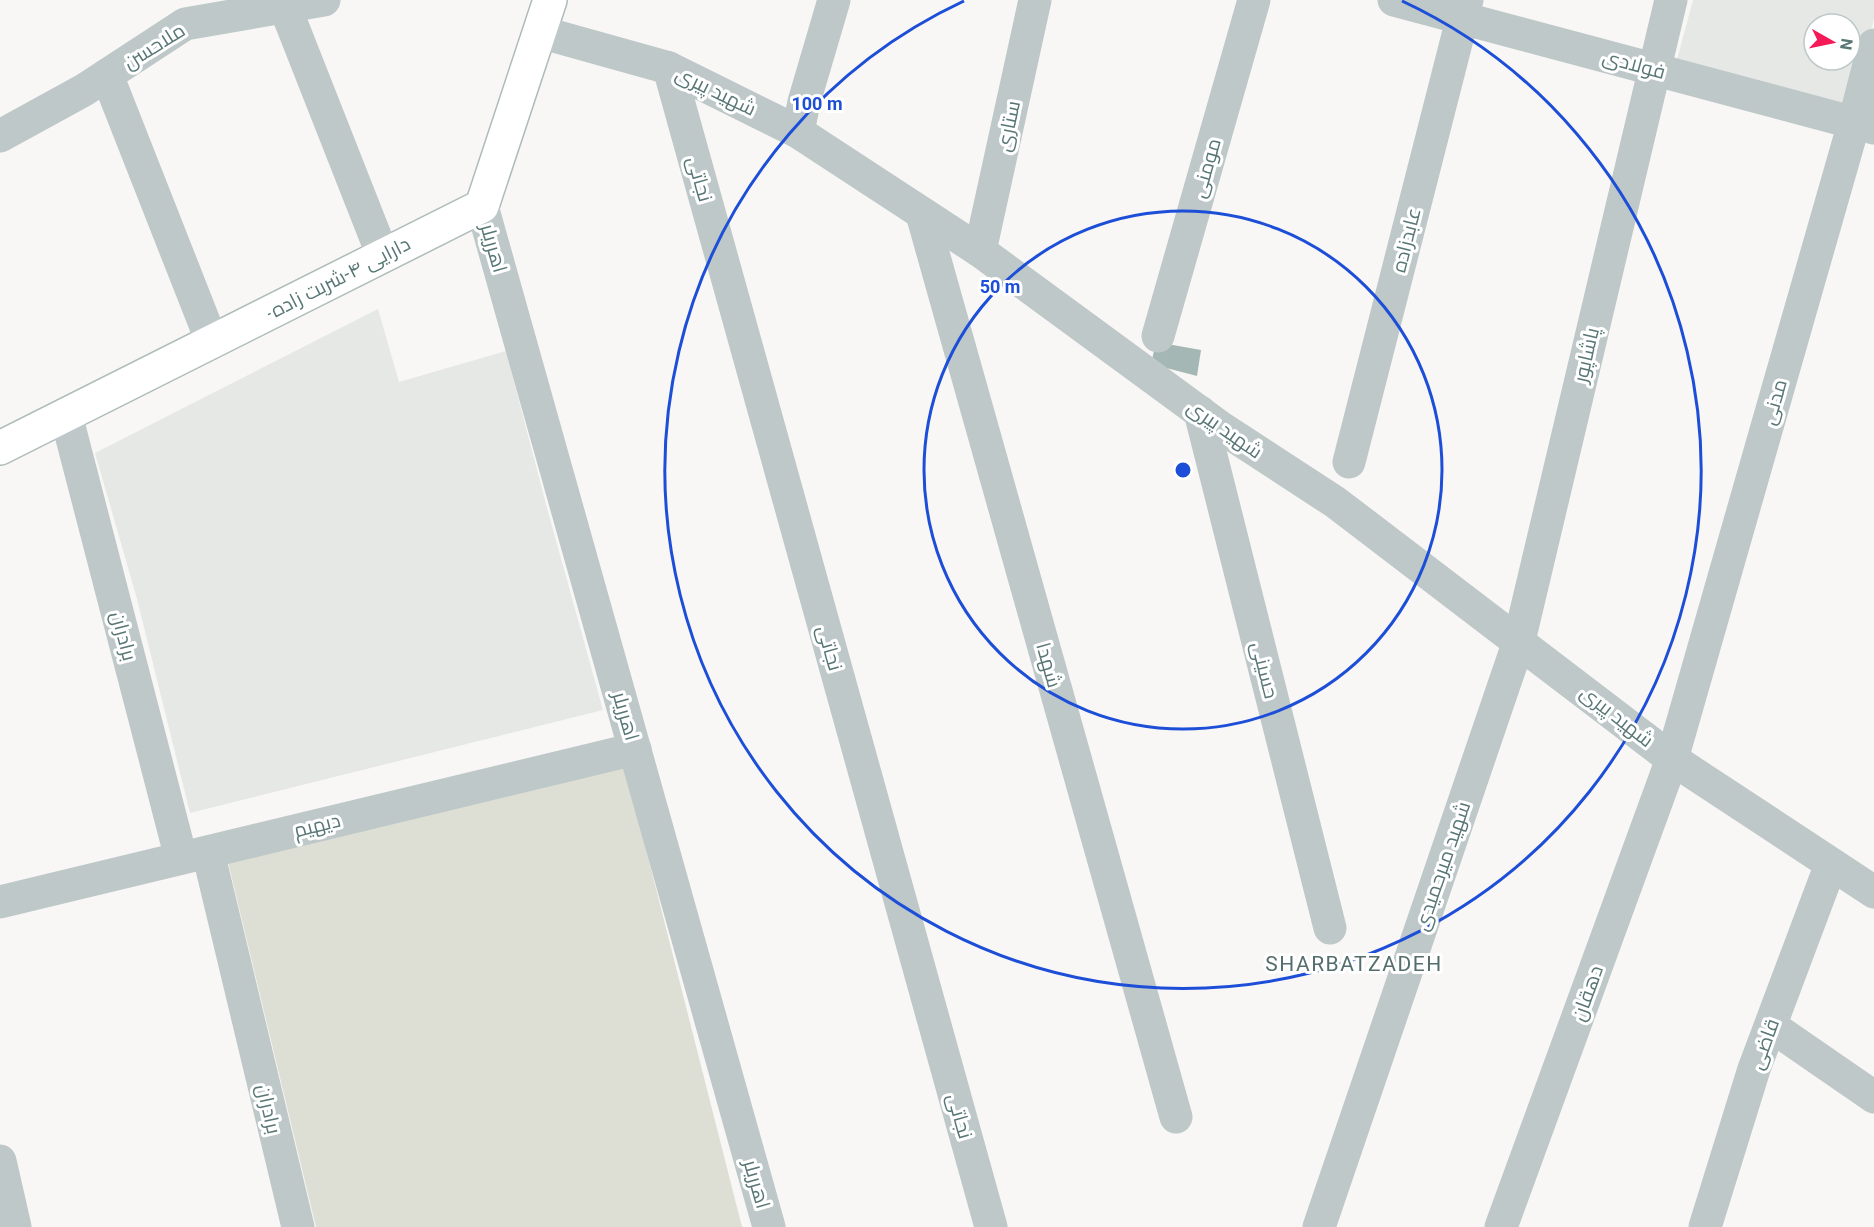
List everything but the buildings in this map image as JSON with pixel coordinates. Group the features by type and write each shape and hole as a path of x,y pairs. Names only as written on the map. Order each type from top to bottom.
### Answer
{"main road":[{"path":"482,206 550,0"},
{"name":"-دارایی ۴-شربت زاده","path":"0,448 482,206"}],"street":[{"name":"ملاحسن","path":"0,136 84,90 184,24 324,0"},
{"path":"798,132 804,102 834,0"},
{"name":"ستاری","path":"980,251 1035,0"},
{"name":"مومنی","path":"1158,336 1254,0"},
{"name":"فولادی","path":"1394,0 1465,9 1653,69 1864,125"},
{"name":"پاشاپور","path":"1519,641 1671,0"},
{"path":"285,7 383,256"},
{"name":"عابدزاده","path":"1349,462 1465,9"},
{"name":"شهید پیری","path":"540,32 669,68 798,132 980,251 1220,428 1335,502 1672,759 1874,892"},
{"name":"مدنی","path":"1672,759 1864,125 1874,45"},
{"name":"نجاتی","path":"669,68 991,1227"},
{"path":"106,75 212,342"},
{"name":"اهرریلر","path":"482,206 769,1227"},
{"name":"شهدا","path":"922,214 1176,1117"},
{"name":"حسینی","path":"1200,412 1330,928"},
{"name":"برادران","path":"66,415 195,855 298,1227"},
{"name":"شهید میرحمیدی","path":"1319,1227 1519,641"},
{"name":"دیهیم","path":"0,902 635,749"},
{"name":"دهقان","path":"1501,1227 1672,759"},
{"name":"قاضی","path":"1705,1227 1754,1069 1831,864"},
{"path":"1770,1026 1874,1097"},
{"path":"0,1161 15,1227"}],"shaded area":[{"path":"1693,0 1874,0 1874,19 1862,66 1862,12 1802,12 1802,72 1860,72 1850,113 1675,67"},
{"path":"378,309 399,382 506,351 603,710 190,813 137,599 95,453"},
{"path":"623,759 742,1227 316,1227 227,858"}],"district":[{"name":"SHARBATZADEH","path":"1354,964"}]}
